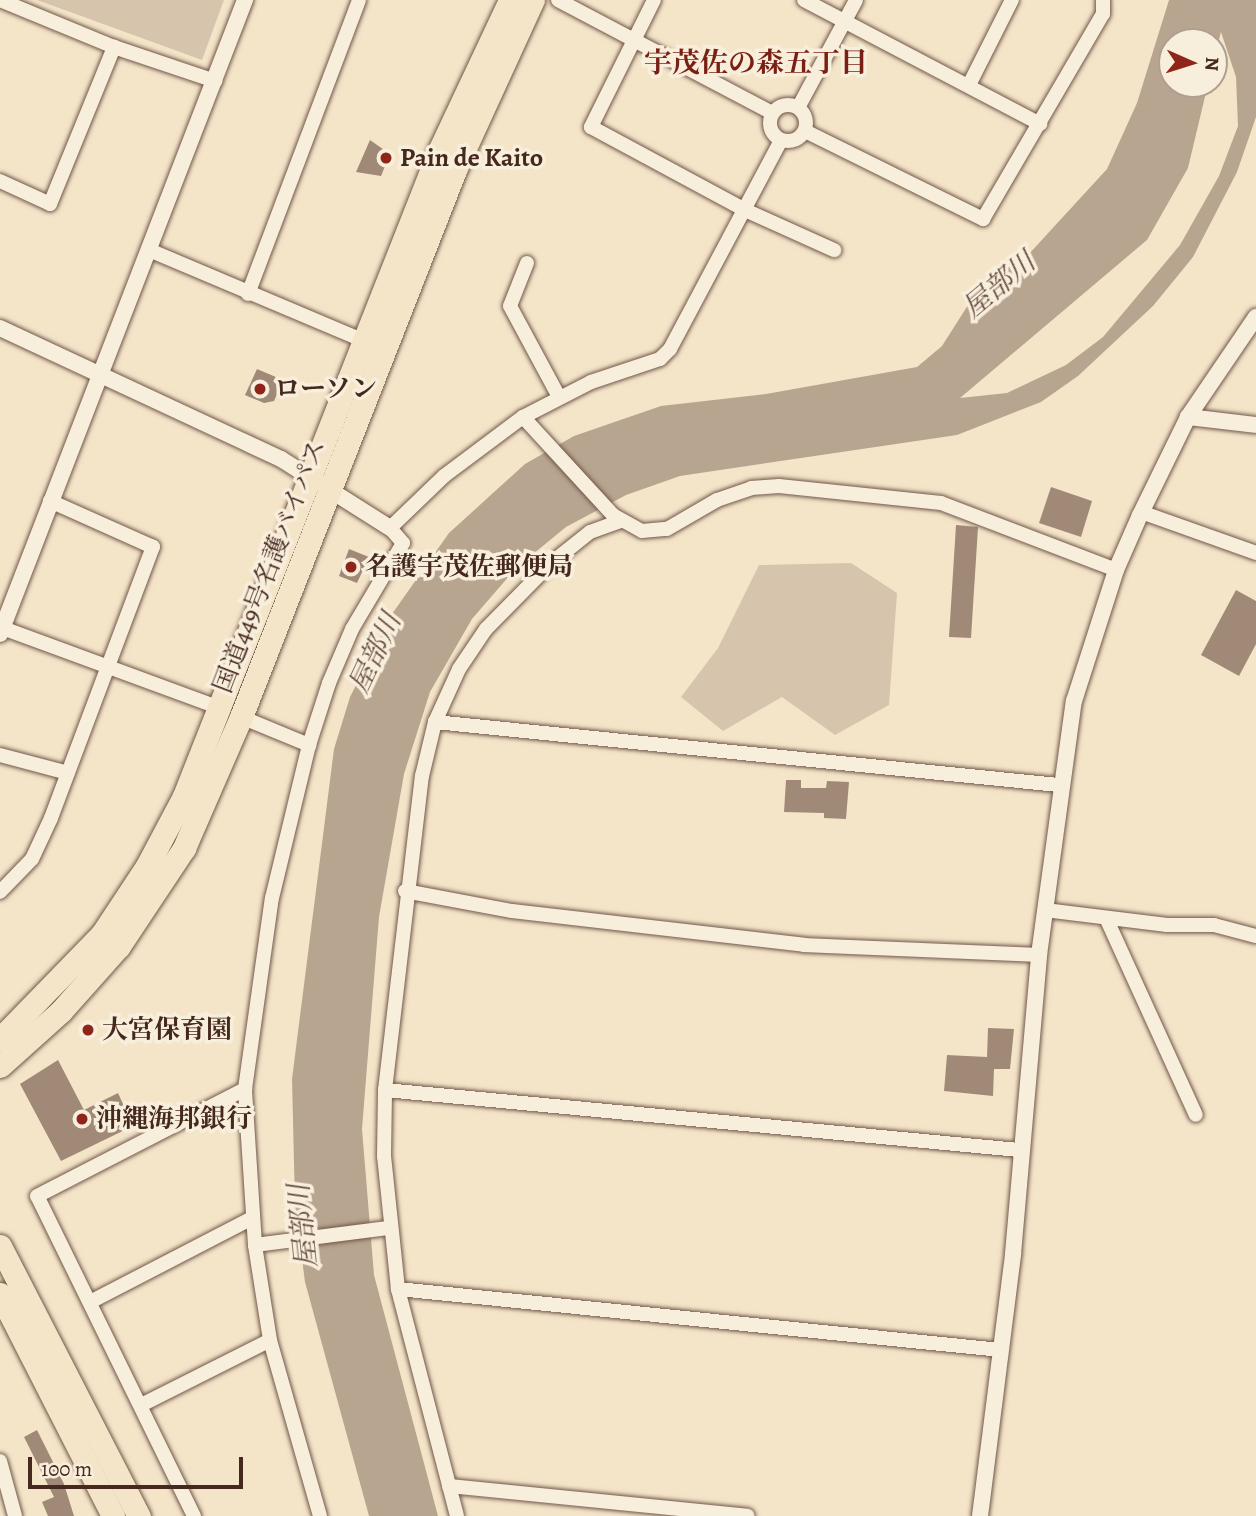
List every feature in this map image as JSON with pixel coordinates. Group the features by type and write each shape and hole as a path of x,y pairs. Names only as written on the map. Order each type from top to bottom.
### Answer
{"highway":[{"name":"国道449号名護バイパス","path":"0,1066 90,980 142,915 184,848 308,477 439,151 510,0"},
{"name":"国道449号名護バイパス","path":"0,1039 102,934 147,866 230,712 330,492 455,170 533,0"},
{"path":"0,1026 27,1013"},
{"path":"0,1246 139,1516"},
{"path":"1,1297 113,1516"}],"street":[{"path":"0,0 114,47 215,81"},
{"path":"245,0 149,250 98,373 1,630 230,712 309,745"},
{"path":"248,293 359,0"},
{"path":"558,0 772,113"},
{"path":"654,0 591,127 745,210 834,250"},
{"path":"804,0 1040,124"},
{"path":"799,106 856,0"},
{"path":"969,85 1012,0"},
{"path":"805,131 983,219 1103,14 1104,0"},
{"path":"0,181 50,204 114,47"},
{"path":"784,104 799,106 806,116 805,131 795,141 780,142 771,131 772,113 784,104"},
{"path":"390,528 444,476 523,417 559,397 660,359 670,349 780,142"},
{"path":"149,250 362,340"},
{"path":"527,263 510,306 559,397"},
{"path":"980,1516 1013,1254 1019,1150 1039,956 1059,785 1074,701 1116,570 1142,512 1188,417 1256,317"},
{"path":"1,333 98,373 281,459 390,528 403,543 352,629 309,745 272,898 245,1089 252,1218 270,1340 320,1516"},
{"path":"523,417 617,518 642,531 667,529 717,500 751,488 779,486 842,496 941,503 1116,570"},
{"path":"1188,417 1256,425"},
{"path":"0,892 32,859 68,773 153,547 50,501"},
{"path":"1142,512 1256,553"},
{"path":"457,1516 384,1229 385,1090 405,891 435,722 459,668 486,629 550,564 590,532 617,518"},
{"path":"435,722 1059,785"},
{"path":"0,755 68,773"},
{"path":"405,891 512,911 804,945 1039,956"},
{"path":"1045,910 1107,920 1214,925 1256,936"},
{"path":"1107,920 1196,1115"},
{"path":"194,1516 92,1301 37,1196 245,1089"},
{"path":"385,1090 1019,1150"},
{"path":"92,1301 252,1218"},
{"path":"255,1245 290,1243 384,1229"},
{"path":"398,1289 1001,1350"},
{"path":"141,1405 270,1340"},
{"path":"0,1461 15,1516"},
{"path":"449,1486 747,1516"}],"shaded area":[{"path":"37,0 224,0 202,60"},
{"path":"851,563 897,593 889,705 835,735 782,697 723,731 681,697 718,648 759,565"}],"water":[{"name":"屋部川","path":"1169,0 1256,0 1256,117 1237,172 1193,257 1153,306 1078,376 1041,402 957,435 680,476 626,495 566,527 516,568 472,619 430,692 404,774 379,917 362,1129 374,1275 438,1516 369,1516 305,1282 295,1204 292,1079 334,749 350,697 392,614 449,533 525,464 574,436 661,406 766,394 917,367 942,346 970,302 991,278 1028,255 1107,169 1137,103 1158,35 1158,98 1205,98 1188,168 1147,240 960,398 1007,393 1066,365 1103,337 1180,245 1219,176 1238,126 1236,77 1228,53 1228,28 1160,28"}],"building":[{"path":"370,140 390,154 381,176 356,172"},
{"path":"257,369 283,380 274,401 264,403 245,395"},
{"path":"1051,487 1092,501 1081,537 1039,523"},
{"path":"956,525 978,527 971,638 949,637"},
{"path":"349,549 369,557 357,583 339,576"},
{"path":"1236,590 1256,601 1256,644 1239,676 1201,655"},
{"path":"786,780 801,780 801,788 826,788 827,781 849,782 846,819 824,818 824,813 784,812"},
{"path":"988,1028 1014,1029 1010,1069 994,1069 993,1096 944,1091 947,1055 987,1057"},
{"path":"58,1060 84,1110 118,1093 133,1126 61,1161 20,1084"},
{"path":"37,1430 64,1484 74,1516 48,1516 42,1502 54,1497 24,1437"}],"place":[{"name":"Pain de Kaito","path":"386,158"},
{"name":"ローソン","path":"260,389"},
{"name":"名護宇茂佐郵便局","path":"351,567"},
{"name":"大宮保育園","path":"88,1030"},
{"name":"沖縄海邦銀行","path":"82,1119"}],"district":[{"name":"宇茂佐の森五丁目","path":"756,63"}]}
